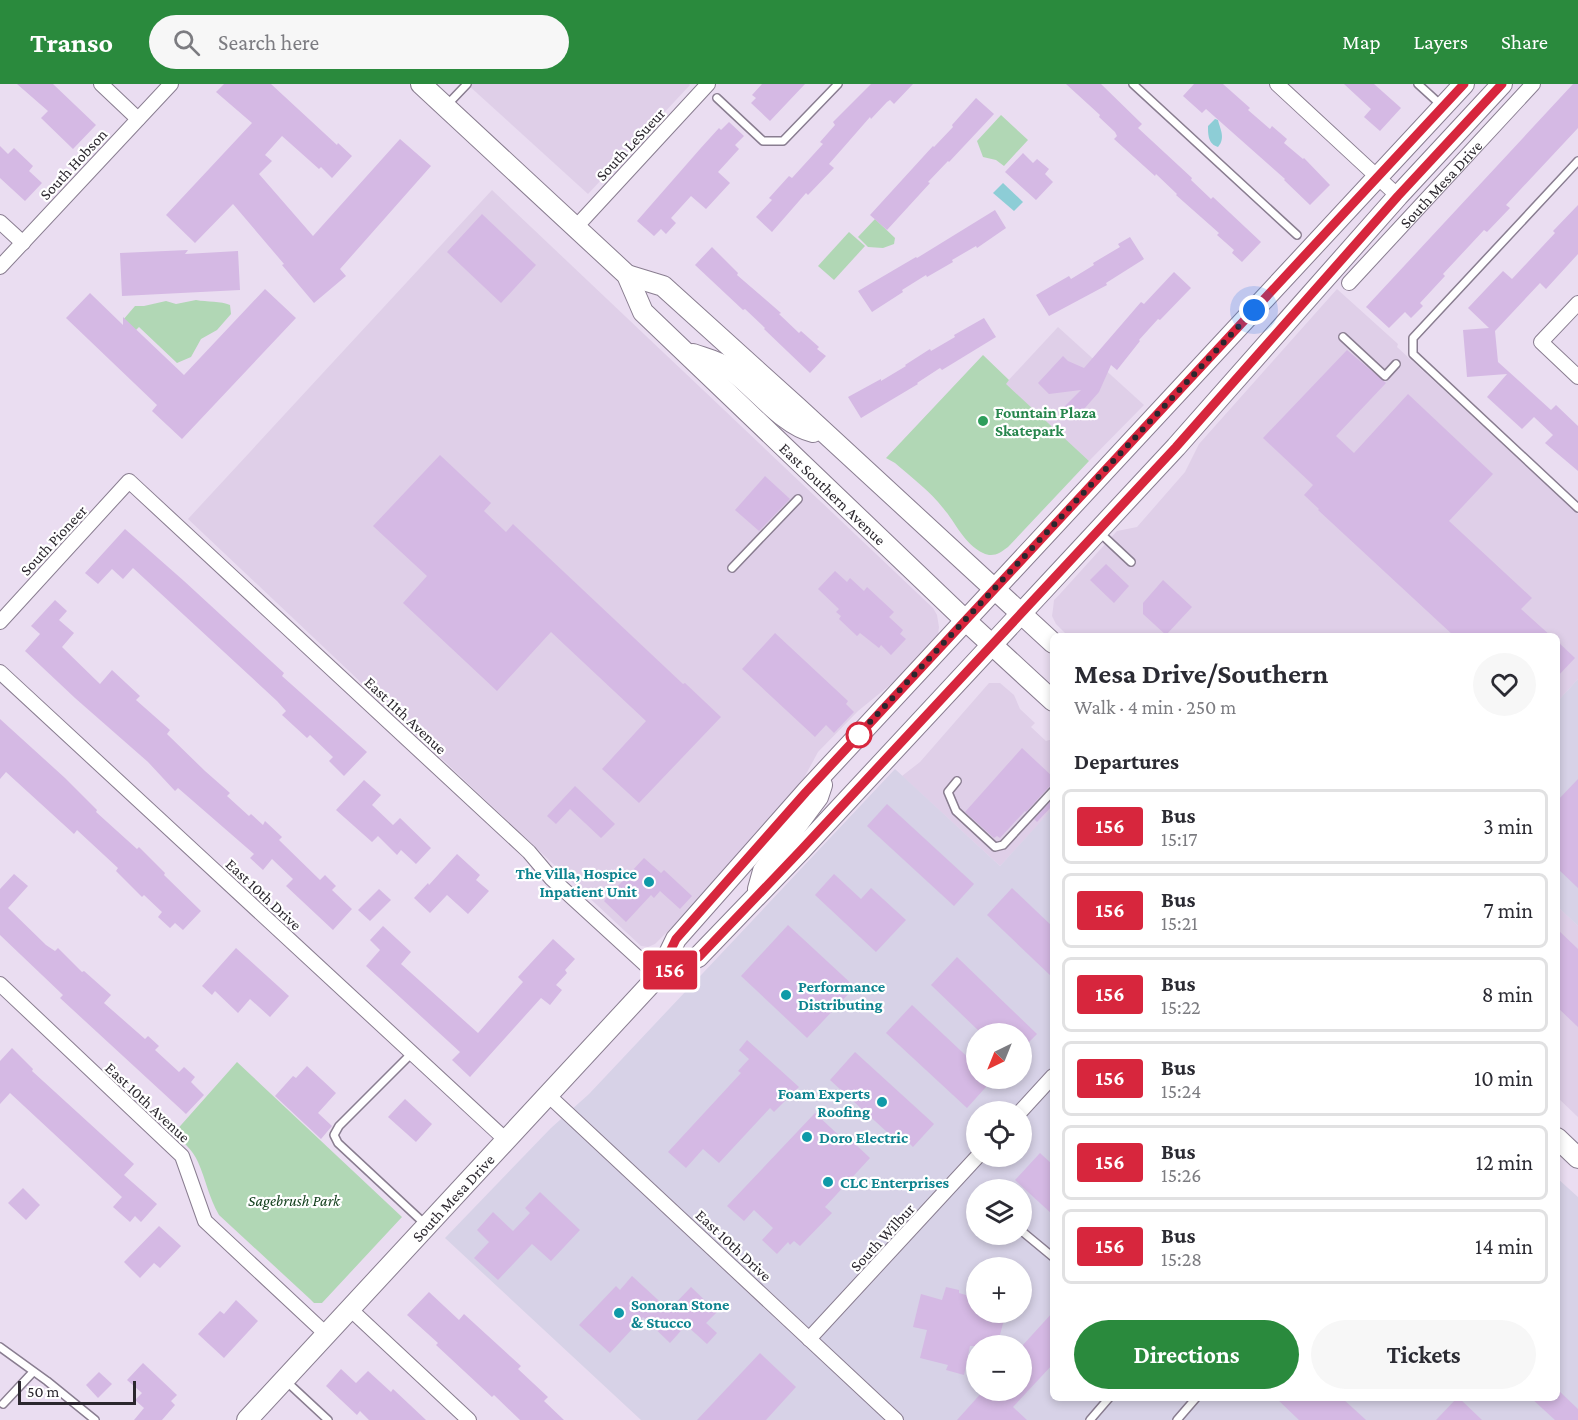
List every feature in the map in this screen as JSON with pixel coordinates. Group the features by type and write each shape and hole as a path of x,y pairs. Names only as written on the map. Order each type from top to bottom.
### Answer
{"main road":[{"name":"East Southern Avenue","path":"421,84 627,275 643,312 1050,698"},
{"name":"South Mesa Drive","path":"247,1420 658,976 676,939 828,768 1464,84"},
{"name":"South Mesa Drive","path":"658,976 699,957 756,897 1176,447 1398,196 1502,84"},
{"name":"East Southern Avenue","path":"627,275 663,286 1050,640"},
{"path":"685,351 728,368 780,412 806,430 827,435"},
{"path":"756,897 763,871 818,797 828,768"},
{"path":"1560,1141 1578,1158"}],"street":[{"path":"101,84 138,119"},
{"name":"South Hobson","path":"0,267 171,84"},
{"name":"South LeSueur","path":"576,227 708,84"},
{"path":"1278,84 1398,196"},
{"name":"South Mesa Drive","path":"1349,283 1533,84"},
{"path":"0,222 22,243"},
{"path":"1578,303 1541,342 1578,377"},
{"name":"South Pioneer","path":"0,622 129,481"},
{"name":"East 11th Avenue","path":"129,481 529,852 551,878 658,976"},
{"name":"East 10th Drive","path":"0,672 506,1140"},
{"name":"East 10th Avenue","path":"0,984 182,1156 205,1221 326,1334"},
{"path":"1030,1101 1050,1079"},
{"name":"East 10th Drive","path":"548,1095 896,1420"},
{"name":"South Wilbur","path":"810,1339 968,1167"},
{"path":"350,1309 469,1420"}],"lane":[{"path":"446,107 467,84"},
{"path":"717,98 763,141 783,141 838,84"},
{"path":"1133,84 1297,235"},
{"path":"1418,84 1443,107"},
{"path":"1578,161 1413,338 1413,354 1578,508"},
{"path":"1342,337 1385,376 1396,364"},
{"path":"732,568 798,499"},
{"path":"1097,531 1131,562"},
{"path":"957,781 948,792 953,807 995,847 1003,845 1050,794"},
{"path":"412,1053 346,1118 335,1130 334,1135 338,1143 427,1226"},
{"path":"1032,1240 1050,1255"},
{"path":"0,1347 95,1420"},
{"path":"3,1404 33,1372"},
{"path":"284,1380 328,1420"},
{"path":"1090,1420 1106,1401"},
{"path":"1177,1420 1193,1401"}],"shaded area":[{"path":"467,84 689,84 690,85 588,194"},
{"path":"492,190 933,608 937,615 938,635 901,676 858,711 818,752 798,789 698,901 655,944 648,947 641,946 188,519"},
{"path":"1337,289 1578,514 1578,679 1560,699 1560,633 1065,633 1052,616 1054,600 1117,531 1137,527 1185,472 1199,444"},
{"path":"1058,327 1144,405 1089,461 1005,384"},
{"path":"1578,679 1578,926 1560,909 1560,699"},
{"path":"989,683 1000,683 1014,695 1020,709 1035,723 1031,727 1046,741 1050,740 1050,812 1000,866 902,776 920,762"},
{"path":"895,769 1000,866 1050,811 1050,1401 1560,1401 1560,1181 1578,1197 1578,1420 641,1420 445,1238 551,1128 589,1094"},
{"path":"1560,909 1578,926 1578,1117 1560,1100"}],"green space":[{"path":"1001,115 1028,140 1004,166 996,160 983,157 977,141"},
{"path":"875,219 895,238 894,244 883,248 868,247 858,237"},
{"path":"849,232 865,246 834,280 818,266"},
{"path":"196,300 230,305 231,314 217,330 201,339 191,357 177,363 139,327 135,331 123,320 135,306 166,301 176,304"},
{"name":"Fountain Plaza Skatepark","path":"983,355 1009,380 1006,384 1089,461 1008,547 993,555 976,549 932,496 895,463 886,458"},
{"name":"Sagebrush Park","path":"237,1062 402,1217 322,1303 314,1303 219,1215 196,1158 188,1146 174,1133"}],"water":[{"path":"1215,119 1218,120 1222,134 1218,147 1210,141 1208,132 1208,126"},
{"path":"1003,183 1023,202 1014,211 993,193"}],"building":[{"path":"17,84 53,84 96,125 73,149 41,118 48,111"},
{"path":"224,84 271,84 352,156 332,178 282,136 265,155 272,161 259,174 313,236 400,139 431,166 340,269 346,276 314,303 233,204 195,243 166,215 252,123 216,92"},
{"path":"762,84 805,84 770,121 751,103 756,98 752,95"},
{"path":"871,84 913,84 894,104 890,100 871,119 870,117 829,164 834,168 808,195 806,193 772,232 756,217 772,200 769,198 789,176 792,178 823,144 820,142 835,125 833,122"},
{"path":"1066,84 1101,84 1142,124 1138,128 1192,178 1191,180 1211,199 1213,197 1261,242 1242,262 1232,253 1234,250 1217,235 1219,233 1156,174 1155,176 1114,139 1117,136 1115,132"},
{"path":"1194,84 1223,84 1270,129 1272,126 1287,139 1284,143 1304,158 1330,185 1310,205 1285,179 1206,109 1202,113 1183,96"},
{"path":"1344,84 1374,84 1401,108 1380,131 1364,117 1371,109"},
{"path":"1573,84 1578,84 1578,128 1506,205 1510,208 1487,232 1484,230 1443,274 1445,276 1420,303 1423,306 1411,318 1405,312 1389,328 1366,307"},
{"path":"976,98 994,114 928,182 930,183 887,230 870,215 953,127 952,125"},
{"path":"729,122 744,136 735,145 739,149 718,172 730,183 706,209 691,196 671,218 676,223 666,234 661,229 654,236 637,221 719,128 721,130"},
{"path":"0,146 8,154 14,148 33,166 29,171 42,183 25,201 0,178"},
{"path":"1023,153 1033,163 1037,159 1049,169 1045,174 1053,182 1036,200 1005,172"},
{"path":"1578,205 1578,254 1546,289 1540,283 1495,331 1498,362 1551,410 1556,405 1578,426 1578,471 1545,443 1553,435 1534,417 1522,429 1487,397 1507,374 1467,377 1463,330 1489,328 1468,308 1503,271 1512,279"},
{"path":"995,210 1006,228 977,248 976,246 952,260 953,262 902,290 903,292 872,312 858,291"},
{"path":"482,214 536,265 501,303 447,252"},
{"path":"1130,237 1144,259 1106,283 1107,285 1049,316 1036,295 1069,276 1071,279 1094,265 1093,263 1120,247 1118,244"},
{"path":"712,247 738,273 737,275 781,313 779,314 799,333 801,331 819,347 817,349 826,356 810,373 745,309 743,310 695,265"},
{"path":"188,250 185,254 238,251 240,290 122,296 120,253"},
{"path":"1174,272 1191,288 1139,340 1117,370 1111,365 1099,392 1084,409 1070,416 1062,409 1081,390 1049,394 1038,383 1063,356 1068,361 1084,368 1141,302 1144,304"},
{"path":"265,289 296,318 182,439 152,411 157,405 66,318 90,293 123,325 123,317 184,375"},
{"path":"984,318 996,337 942,370 940,368 861,418 848,397 881,379 881,381"},
{"path":"1347,350 1386,383 1336,436 1354,453 1408,394 1493,474 1449,521 1532,598 1521,609 1548,633 1451,633 1318,510 1304,495 1313,485 1263,438"},
{"path":"440,455 491,503 484,511 506,532 513,524 721,717 639,803 602,769 646,721 551,632 497,691 403,603 427,576 373,526"},
{"path":"765,476 790,499 759,531 735,510"},
{"path":"125,529 284,673 282,676 367,752 344,776 329,761 333,757 310,735 307,738 282,715 286,711 277,701 133,568 123,579 112,569 98,584 85,573"},
{"path":"1106,564 1129,586 1114,603 1090,580"},
{"path":"835,571 847,582 850,578 864,591 867,587 894,612 889,617 903,630 900,634 906,639 891,655 881,645 879,648 860,633 857,636 839,619 841,616 836,612 839,609 818,589"},
{"path":"1163,580 1192,607 1168,633 1164,633 1143,614 1143,603"},
{"path":"55,600 67,611 59,620 74,633 62,647 100,684 112,670 140,696 136,700 170,730 167,734 230,793 227,796 249,816 251,814 263,825 265,821 282,837 279,840 320,880 325,875 336,886 332,890 352,909 333,930 286,886 293,879 272,859 263,870 250,858 254,854 178,788 175,791 148,762 25,651 40,634 31,626"},
{"path":"775,633 848,701 846,704 854,712 834,733 826,725 815,737 742,669"},
{"path":"1560,644 1575,658 1560,674"},
{"path":"0,719 65,778 97,810 96,812 137,849 139,847 201,911 183,930 175,923 170,928 158,917 162,912 144,895 142,897 116,871 118,868 77,830 74,834 6,772 0,779"},
{"path":"1022,748 1050,774 1050,786 1000,838 997,836 994,838 965,812"},
{"path":"1578,779 1578,888 1560,871 1560,798"},
{"path":"364,780 381,795 372,805 393,825 400,818 431,848 416,864 401,850 397,855 378,836 372,842 336,810"},
{"path":"575,786 615,824 601,838 570,809 556,824 547,816"},
{"path":"1050,802 1050,808 1037,822 1034,819"},
{"path":"887,804 974,884 954,906 867,826"},
{"path":"457,854 480,875 476,880 489,891 468,914 447,895 430,913 414,898"},
{"name":"The Villa, Hospice Inpatient Unit","path":"644,858 661,873 664,870 692,896 680,909 660,891 654,898 651,895 626,922 604,901"},
{"path":"14,874 28,886 8,908 46,945 55,951 58,948 82,972 84,971 111,995 104,1003 145,1039 148,1036 159,1046 155,1050 179,1072 184,1067 195,1077 191,1082 204,1095 186,1114 60,998 63,995 0,935 0,889"},
{"path":"834,874 861,899 871,888 906,920 876,952 815,895"},
{"path":"1012,888 1050,924 1050,975 987,915"},
{"path":"379,889 391,900 370,921 358,910"},
{"path":"788,925 855,987 807,1038 741,976"},
{"path":"383,926 411,952 401,964 478,1033 523,982 518,977 553,939 575,959 565,970 567,973 556,985 562,990 550,1005 541,998 470,1077 452,1060 460,1052 366,966 380,950 370,940"},
{"path":"1560,932 1578,949 1578,1027 1560,1010"},
{"path":"236,948 289,996 270,1017 250,999 238,1013 215,991 212,995 202,986"},
{"path":"957,957 1026,1023 971,1023 931,985"},
{"path":"912,1005 966,1056 966,1089 984,1089 973,1101 966,1101 966,1107 886,1033"},
{"path":"1032,1029 1037,1034 1032,1039"},
{"path":"747,1040 799,1087 774,1112 770,1108 719,1163 703,1149 686,1168 668,1152 741,1073 738,1071 749,1059 739,1050"},
{"path":"12,1048 33,1069 32,1071 134,1164 124,1175 157,1204 141,1222 135,1216 130,1222 113,1207 122,1197 10,1093 0,1104 0,1061"},
{"name":"Foam Experts Roofing","path":"855,1052 934,1124 913,1147 903,1137 898,1142 830,1080"},
{"path":"307,1066 336,1093 318,1113 332,1126 321,1139 275,1096 293,1076 296,1078"},
{"path":"405,1099 432,1124 416,1142 388,1117"},
{"path":"815,1113 846,1142 850,1139 870,1158 825,1207 832,1213 800,1246 794,1241 790,1245 788,1242 777,1254 762,1240 773,1228 754,1210 744,1221 727,1206"},
{"path":"1040,1153 1050,1162 1050,1212 1032,1196 1032,1179 1016,1179 1027,1167 1032,1167 1032,1162"},
{"path":"23,1188 40,1205 26,1220 8,1203"},
{"path":"540,1192 580,1230 551,1261 532,1244 498,1280 474,1258 489,1242 477,1230 493,1212 513,1231 530,1213 525,1208"},
{"path":"159,1226 181,1246 160,1268 154,1263 140,1278 124,1262"},
{"path":"632,1276 669,1310 691,1287 717,1312 706,1323 717,1333 707,1344 686,1325 670,1343 643,1317 610,1353 579,1325 616,1286 620,1290"},
{"path":"946,1287 959,1290 959,1293 966,1295 966,1323 1003,1323 1000,1335 966,1335 964,1375 946,1370 948,1365 920,1358 927,1330 913,1327 921,1294 942,1300"},
{"path":"429,1292 459,1320 464,1314 521,1366 518,1369 548,1397 544,1401 564,1420 520,1420 436,1345 438,1343 407,1315"},
{"path":"236,1300 258,1321 224,1358 198,1334 220,1311 224,1314"},
{"path":"1050,1315 1050,1367 1032,1387 1032,1335"},
{"path":"760,1353 796,1387 766,1420 697,1420"},
{"path":"143,1363 177,1395 171,1401 175,1405 162,1420 134,1420 144,1408 135,1400 142,1393 127,1380"},
{"path":"341,1369 356,1383 368,1371 391,1392 393,1389 426,1420 369,1420 360,1411 357,1415 326,1386"},
{"path":"99,1372 112,1384 98,1398 86,1385"},
{"path":"1560,1392 1578,1409 1578,1420 1555,1420 1534,1401 1560,1401"},
{"path":"974,1401 1019,1401 1013,1407 1027,1420 957,1420"},
{"path":"1279,1401 1345,1401 1366,1420 1299,1420"},
{"path":"1454,1401 1462,1401 1482,1420 1436,1420"}],"bus line":[{"name":"156","path":"1464,84 806,792 676,939 658,976 699,957 801,850 1176,447 1398,196 1502,84"}],"place":[{"name":"Fountain Plaza Skatepark","path":"983,421"},
{"name":"The Villa, Hospice Inpatient Unit","path":"649,882"},
{"name":"Performance Distributing","path":"786,995"},
{"name":"Foam Experts Roofing","path":"882,1102"},
{"name":"Doro Electric","path":"807,1137"},
{"name":"CLC Enterprises","path":"828,1182"},
{"name":"Sonoran Stone & Stucco","path":"619,1313"}],"route":[{"path":"859,735 857,736 1254,310"}]}
